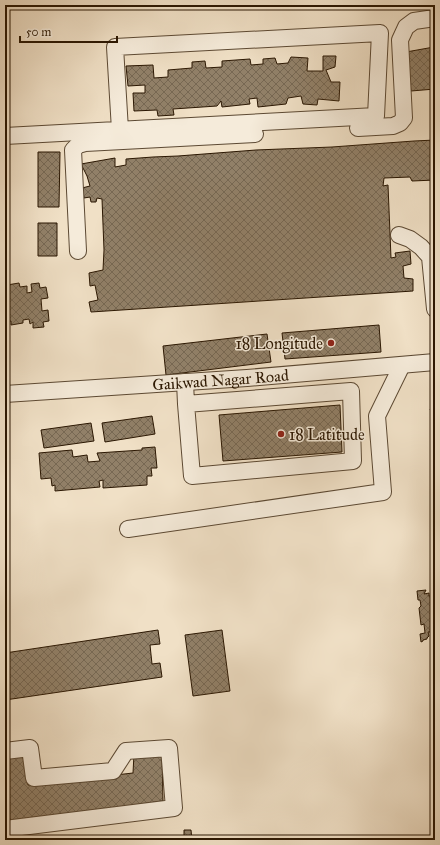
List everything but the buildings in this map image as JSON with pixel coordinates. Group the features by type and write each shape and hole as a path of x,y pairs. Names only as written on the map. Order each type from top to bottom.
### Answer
{"street":[{"path":"78,251 73,150 78,145 85,143 393,126 400,123 404,118 400,40 406,27 414,21 435,18"},
{"path":"5,136 120,130 376,116 380,33 115,47 120,130"},
{"path":"399,234 410,239 421,247 430,257 435,309"},
{"name":"Gaikwad Nagar Road","path":"5,394 247,378 435,362"},
{"path":"128,529 383,492 377,416 402,365"},
{"path":"185,382 186,404 192,476 353,461 351,391 186,404"},
{"path":"5,751 30,748 34,778 113,771 126,751 170,748 174,808 5,829"}],"place":[{"name":"18 Longitude","path":"331,343"},
{"name":"18 Latitude","path":"281,434"}]}
